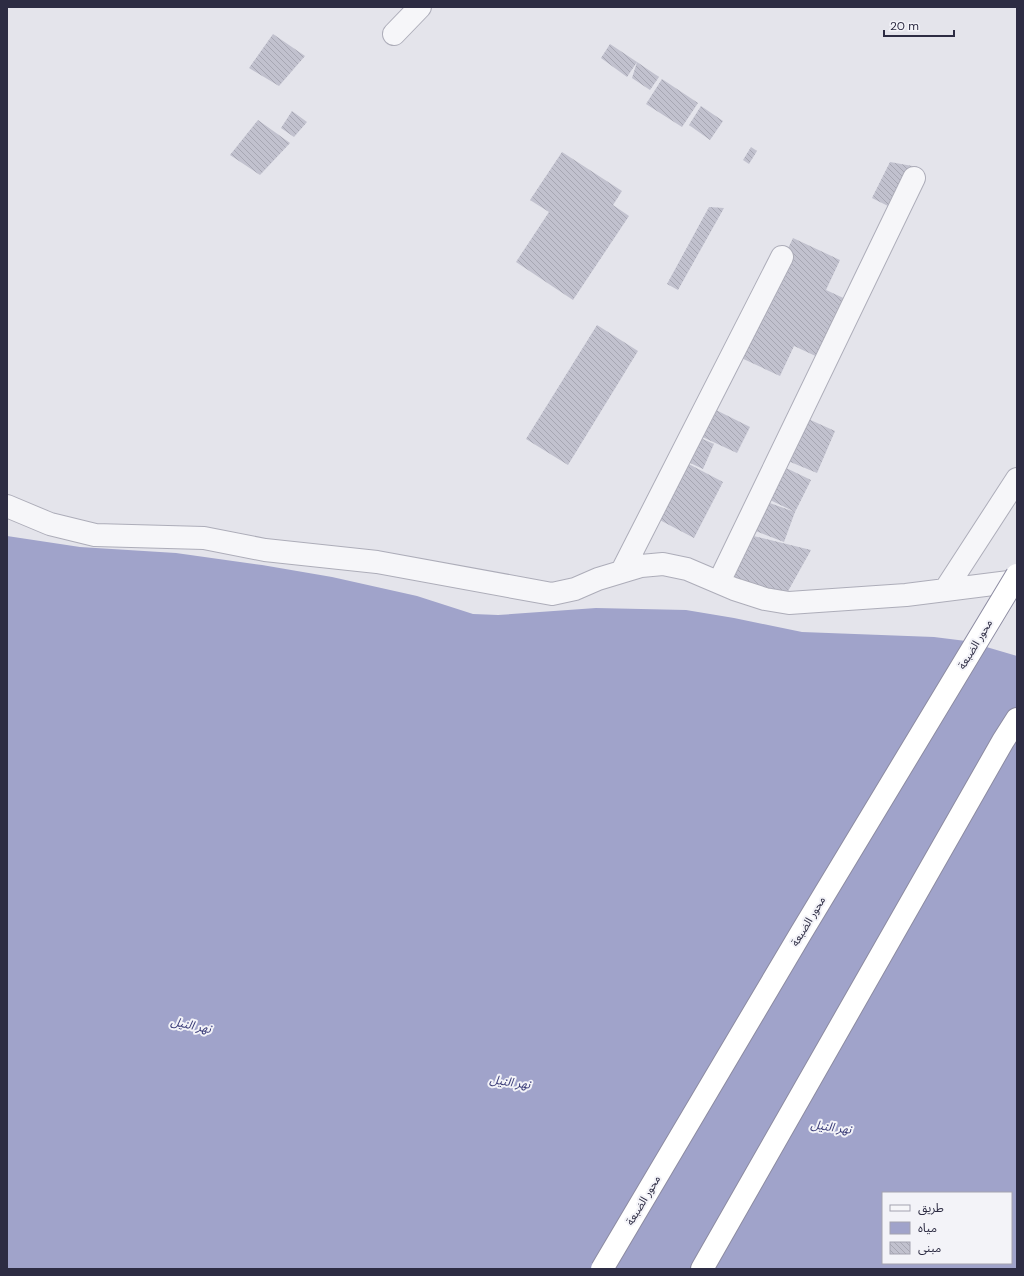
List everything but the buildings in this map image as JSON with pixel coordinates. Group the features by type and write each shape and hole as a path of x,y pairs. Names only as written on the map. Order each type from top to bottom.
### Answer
{"highway":[{"name":"محور الضبعة","path":"602,1269 797,940 1017,575"},
{"path":"702,1269 1003,741 1017,719"}],"street":[{"path":"394,34 420,7"},
{"path":"719,582 914,178"},
{"path":"622,571 782,257"},
{"path":"945,590 1017,479"},
{"path":"7,506 50,524 95,535 204,538 265,550 377,562 552,594 575,589 622,571 641,566 663,564 687,569 765,599 789,603 906,595 1017,582"}],"water":[{"name":"نهر النيل","path":"7,536 80,547 176,553 262,565 332,577 417,596 473,614 498,615 596,608 686,610 802,632 934,637 966,641 1017,656 1017,1269 7,1269"}]}
